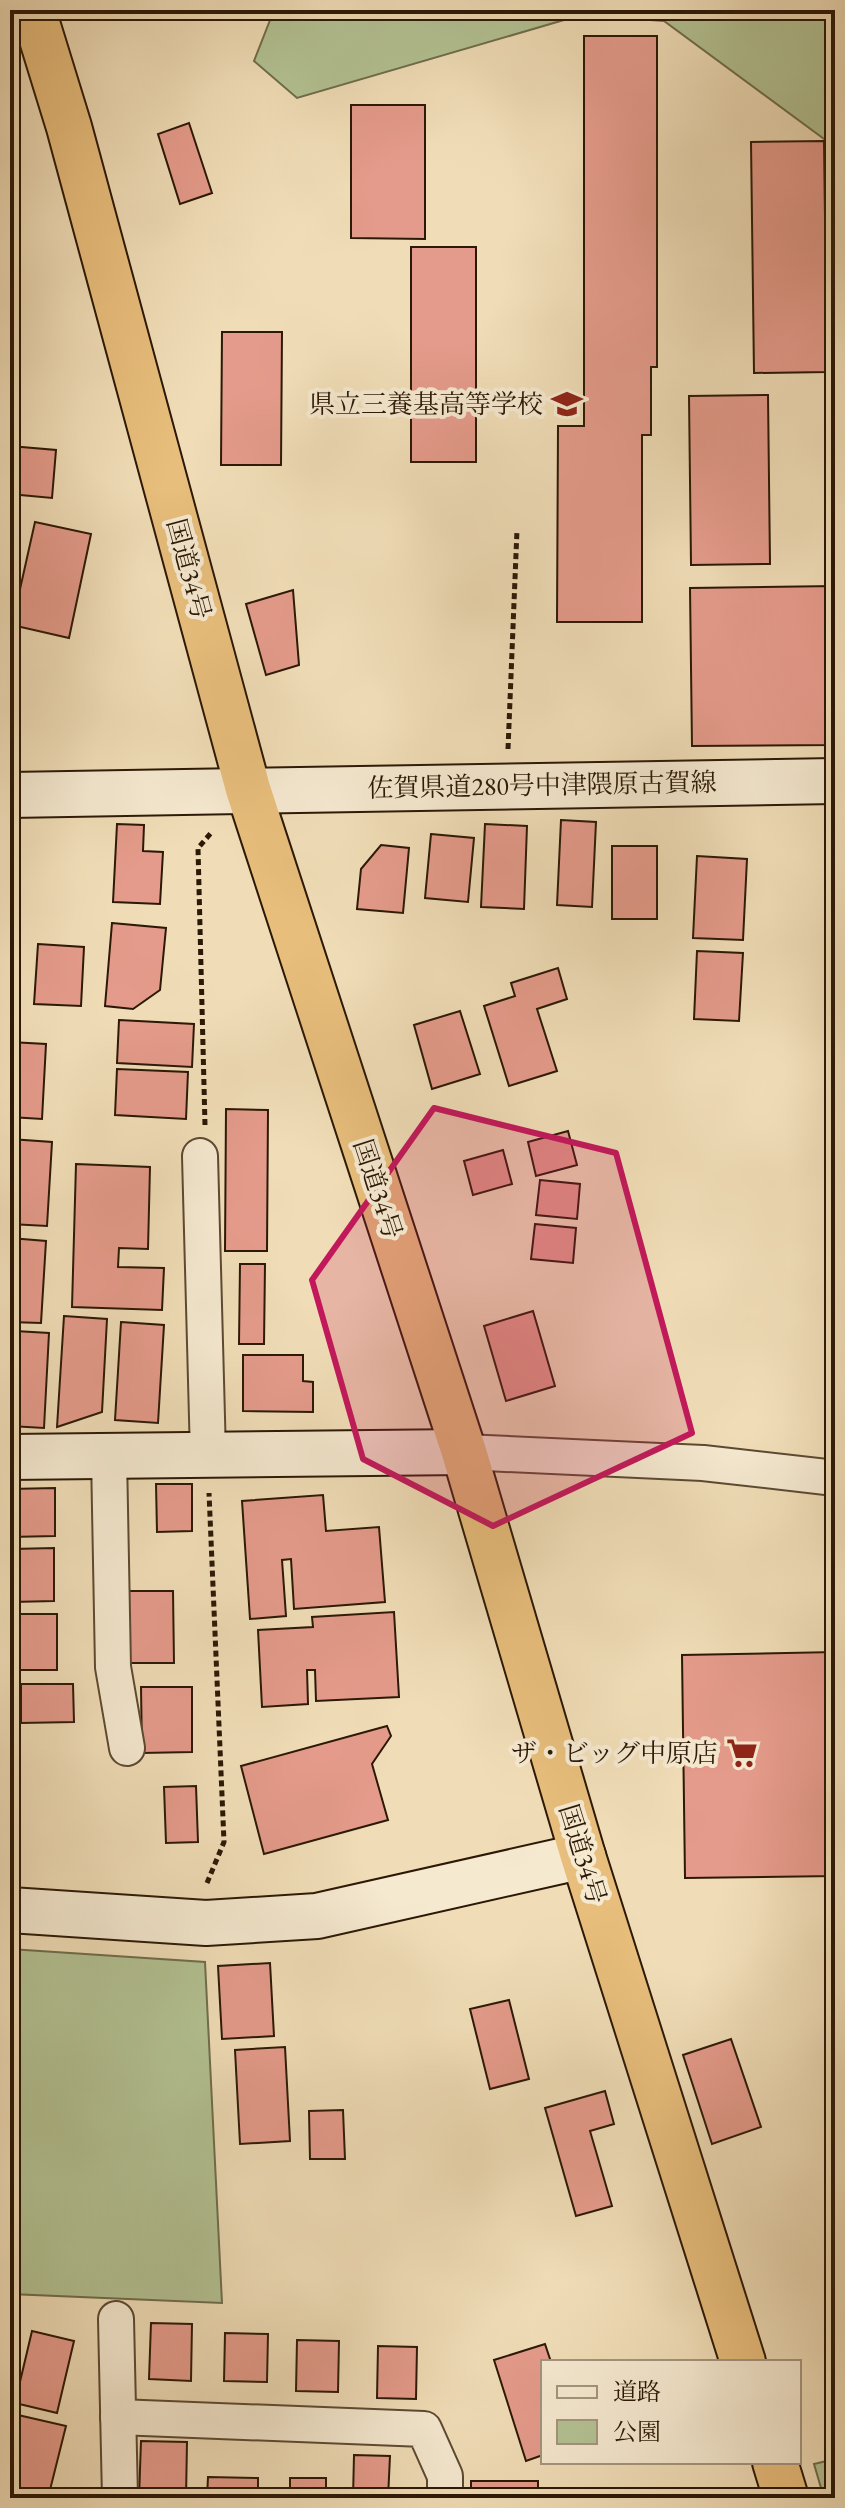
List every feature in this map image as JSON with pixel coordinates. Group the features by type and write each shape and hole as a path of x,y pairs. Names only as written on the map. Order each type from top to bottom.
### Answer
{"highway":[{"name":"国道34号","path":"33,10 69,127 248,789 464,1452 583,1856 742,2360"},
{"path":"776,2464 786,2498"}],"street":[{"name":"佐賀県道280号中津隈原古賀線","path":"10,795 835,781"},
{"path":"200,1156 208,1455"},
{"path":"10,1457 464,1452 703,1463 835,1478"},
{"path":"109,1456 113,1667 127,1748"},
{"path":"10,1910 206,1923 317,1916 583,1856"},
{"path":"116,2319 120,2498"},
{"path":"118,2417 424,2429 445,2476 445,2498"}],"path":[{"path":"507,786 517,530"},
{"path":"200,1156 207,1115 198,848 248,789"},
{"path":"206,1923 203,1891 224,1842 208,1455"}],"highlighted area":[{"path":"434,1108 616,1153 692,1433 493,1526 363,1459 312,1280"}],"green space":[{"path":"274,10 835,10 835,147 664,21 581,15 297,98 254,61"},
{"path":"10,1949 205,1962 222,2303 10,2294"},
{"path":"835,2459 835,2498 824,2498 814,2464"}],"building":[{"path":"584,36 657,36 657,367 651,367 651,435 642,435 642,622 557,622 558,426 584,426"},
{"path":"351,105 425,105 425,239 351,238"},
{"path":"189,123 212,193 180,204 158,134"},
{"path":"824,141 827,372 754,373 751,142"},
{"path":"411,247 476,247 476,462 411,462"},
{"path":"222,332 282,332 281,465 221,465"},
{"path":"768,395 770,564 691,565 689,396"},
{"path":"10,446 56,450 52,498 10,494"},
{"path":"35,522 91,534 69,638 12,625"},
{"path":"835,586 835,745 692,746 690,588"},
{"path":"293,590 299,665 266,675 246,604"},
{"path":"561,820 596,822 592,907 557,905"},
{"path":"117,824 144,825 143,851 163,852 160,904 113,902"},
{"path":"485,824 527,826 524,909 481,907"},
{"path":"431,834 474,838 468,902 425,898"},
{"path":"381,845 409,848 403,913 357,909 361,869"},
{"path":"612,846 657,846 657,919 612,919"},
{"path":"697,856 747,859 743,940 693,938"},
{"path":"112,923 166,928 160,990 133,1009 105,1006"},
{"path":"38,944 84,947 81,1006 34,1004"},
{"path":"697,951 743,953 739,1021 694,1019"},
{"path":"558,968 567,999 537,1009 557,1071 509,1086 484,1006 515,996 511,983"},
{"path":"460,1011 480,1074 432,1089 414,1025"},
{"path":"119,1020 194,1024 192,1067 117,1063"},
{"path":"10,1042 46,1044 42,1119 10,1117"},
{"path":"117,1069 188,1072 186,1119 115,1115"},
{"path":"226,1109 268,1110 267,1251 225,1251"},
{"path":"568,1131 577,1165 536,1176 528,1142"},
{"path":"10,1139 52,1142 47,1226 10,1224"},
{"path":"503,1150 512,1184 473,1195 464,1161"},
{"path":"76,1164 150,1167 148,1249 119,1248 118,1267 164,1268 162,1310 72,1307"},
{"path":"540,1180 580,1184 577,1219 536,1215"},
{"path":"535,1224 576,1228 573,1263 531,1259"},
{"path":"10,1238 46,1241 41,1323 10,1322"},
{"path":"240,1264 265,1264 264,1344 239,1344"},
{"path":"533,1311 555,1386 506,1401 484,1326"},
{"path":"64,1316 107,1319 102,1412 57,1427"},
{"path":"121,1322 164,1325 158,1423 115,1420"},
{"path":"15,1331 49,1333 44,1428 10,1426"},
{"path":"243,1355 303,1355 303,1381 313,1382 313,1412 243,1411"},
{"path":"156,1484 192,1484 192,1531 157,1532"},
{"path":"55,1488 55,1536 10,1537 10,1489"},
{"path":"323,1495 326,1531 379,1527 385,1602 294,1609 291,1559 282,1560 286,1616 250,1619 242,1501"},
{"path":"54,1548 54,1601 12,1602 12,1549"},
{"path":"125,1591 173,1591 174,1663 126,1663"},
{"path":"394,1612 399,1697 316,1701 315,1670 307,1670 308,1704 262,1707 258,1630 313,1627 312,1617"},
{"path":"17,1614 57,1614 57,1670 17,1670"},
{"path":"835,1652 835,1876 685,1878 682,1655"},
{"path":"21,1684 73,1684 74,1722 21,1723"},
{"path":"141,1687 192,1687 192,1752 142,1753"},
{"path":"387,1726 391,1736 372,1764 388,1820 264,1854 241,1766"},
{"path":"196,1786 198,1842 166,1843 164,1787"},
{"path":"270,1963 274,2036 222,2039 218,1966"},
{"path":"509,2000 529,2079 490,2089 470,2009"},
{"path":"731,2039 761,2127 712,2144 683,2055"},
{"path":"285,2047 290,2141 240,2144 235,2050"},
{"path":"605,2091 614,2124 590,2131 612,2206 576,2216 545,2108"},
{"path":"343,2110 345,2159 310,2159 309,2111"},
{"path":"151,2323 192,2324 191,2381 149,2379"},
{"path":"32,2331 74,2341 57,2413 15,2403"},
{"path":"225,2333 268,2334 267,2382 224,2381"},
{"path":"297,2340 339,2341 338,2392 296,2391"},
{"path":"545,2344 550,2360 541,2360 541,2456 526,2461 494,2360"},
{"path":"378,2346 417,2347 416,2399 377,2398"},
{"path":"18,2415 66,2426 48,2498 10,2493 10,2445"},
{"path":"141,2441 187,2442 186,2498 139,2498"},
{"path":"354,2455 390,2456 388,2498 353,2498"},
{"path":"208,2477 258,2478 258,2498 207,2498"},
{"path":"290,2478 326,2478 326,2498 290,2498"},
{"path":"471,2481 538,2481 538,2498 471,2498"}],"place":[{"name":"県立三養基高等学校","path":"567,404"},
{"name":"ザ・ビッグ中原店","path":"742,1753"}]}
